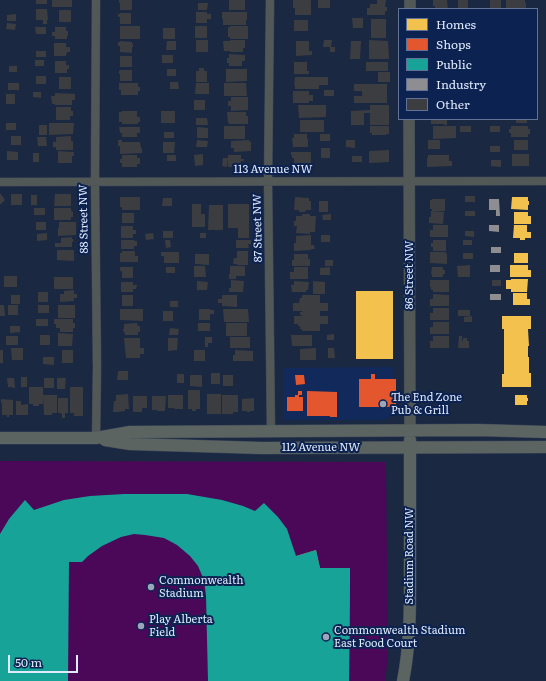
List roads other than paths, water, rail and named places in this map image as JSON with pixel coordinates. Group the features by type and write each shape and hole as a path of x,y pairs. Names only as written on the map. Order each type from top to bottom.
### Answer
{"main road":[{"name":"Stadium Road NW","path":"403,681 409,641 410,431"},
{"name":"112 Avenue NW","path":"96,438 130,432 546,432"},
{"name":"112 Avenue NW","path":"0,438 96,438 130,444 261,448 546,448"}],"street":[{"name":"88 Street NW","path":"96,0 94,182 96,438"},
{"name":"87 Street NW","path":"270,0 268,181 271,431"},
{"name":"86 Street NW","path":"409,120 410,431"},
{"name":"113 Avenue NW","path":"0,182 546,180"}],"place":[{"name":"The End Zone Pub & Grill","path":"383,404"},
{"name":"Commonwealth Stadium","path":"151,587"},
{"name":"Play Alberta Field","path":"141,626"},
{"name":"Commonwealth Stadium East Food Court","path":"326,637"}]}
